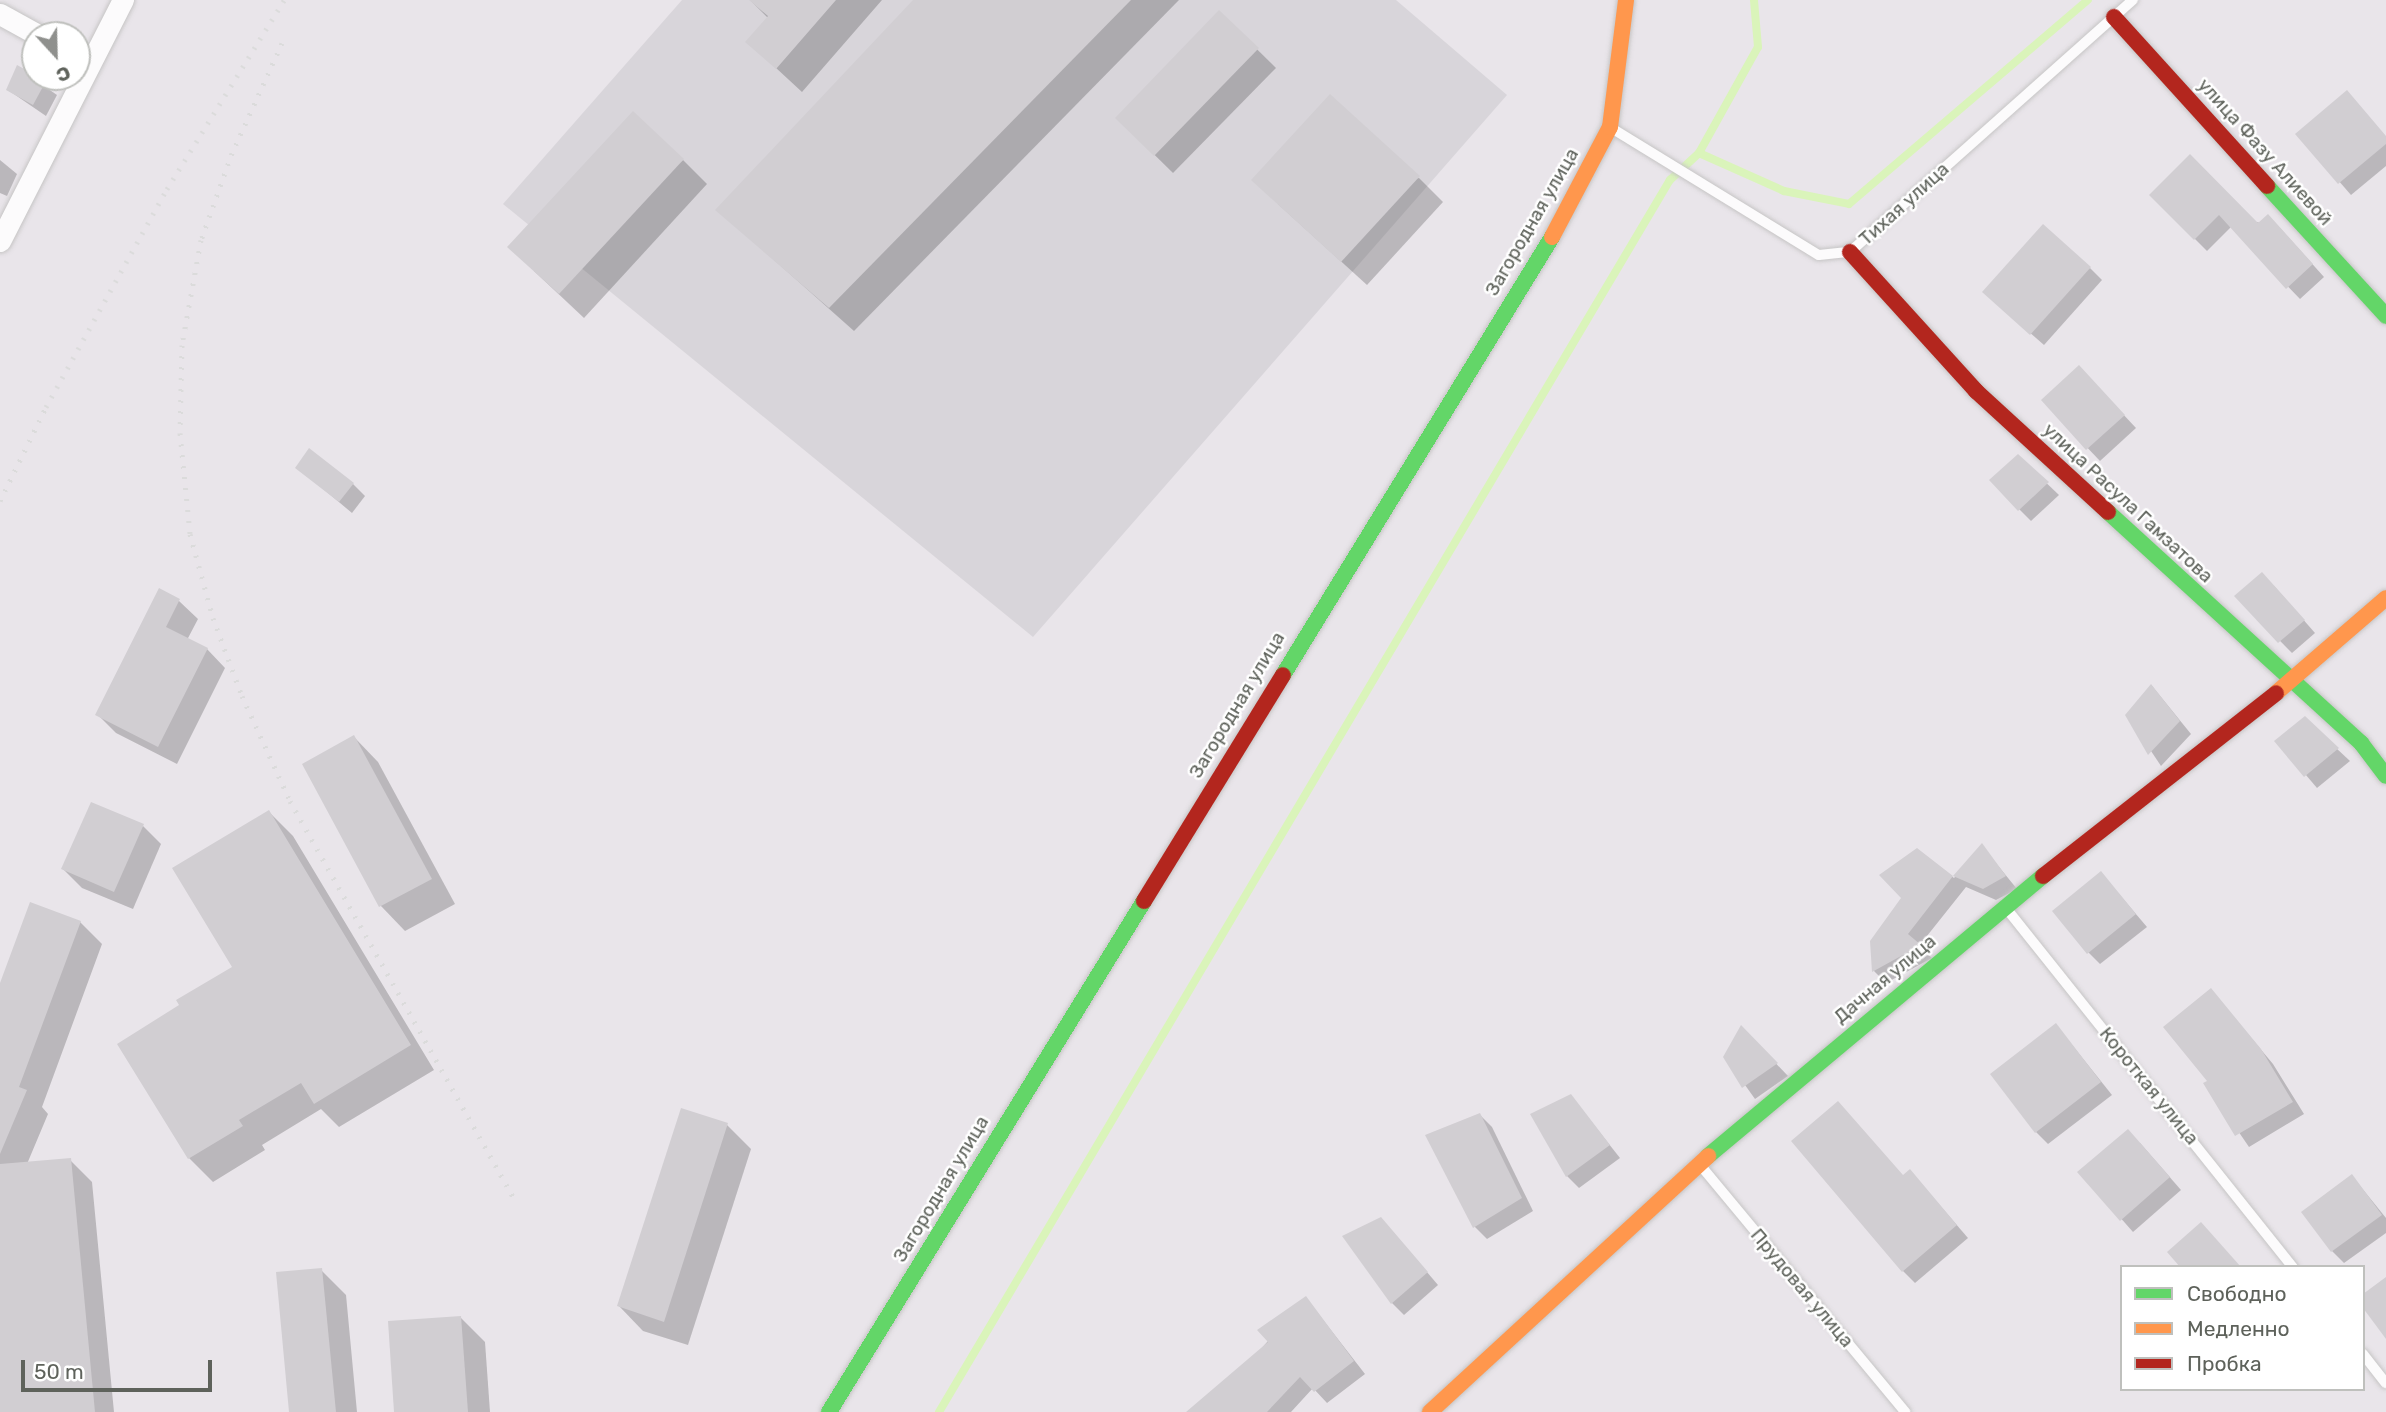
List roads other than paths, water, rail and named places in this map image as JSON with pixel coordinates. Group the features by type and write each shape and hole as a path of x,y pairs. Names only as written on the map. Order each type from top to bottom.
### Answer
{"street":[{"path":"91,47 123,0"},
{"name":"Загородная улица","path":"829,1412 1563,219 1610,127 1626,0"},
{"path":"0,14 21,26"},
{"name":"улица Фазу Алиевой","path":"2114,17 2386,316"},
{"path":"0,241 68,91"},
{"name":"улица Расула Гамзатова","path":"1850,252 1976,391 2361,743 2386,776"},
{"name":"Дачная улица","path":"1430,1412 1699,1164 2004,906 2291,681 2386,598"}],"lane":[{"name":"Тихая улица","path":"1610,127 1819,255 1850,252 2133,0"},
{"name":"Короткая улица","path":"2004,906 2291,1265"},
{"name":"Прудовая улица","path":"1699,1164 1905,1412"},
{"path":"2365,1356 2386,1382"}],"waterway":[{"path":"939,1412 1670,180 1699,153 1758,47 1754,0"},
{"path":"1699,153 1784,191 1849,204 2088,0"}],"railway":[{"path":"0,501 46,407 167,189 284,0"},
{"path":"282,43 232,153 201,240 182,345 180,433 190,534 213,618 242,696 290,801 513,1196"}]}
